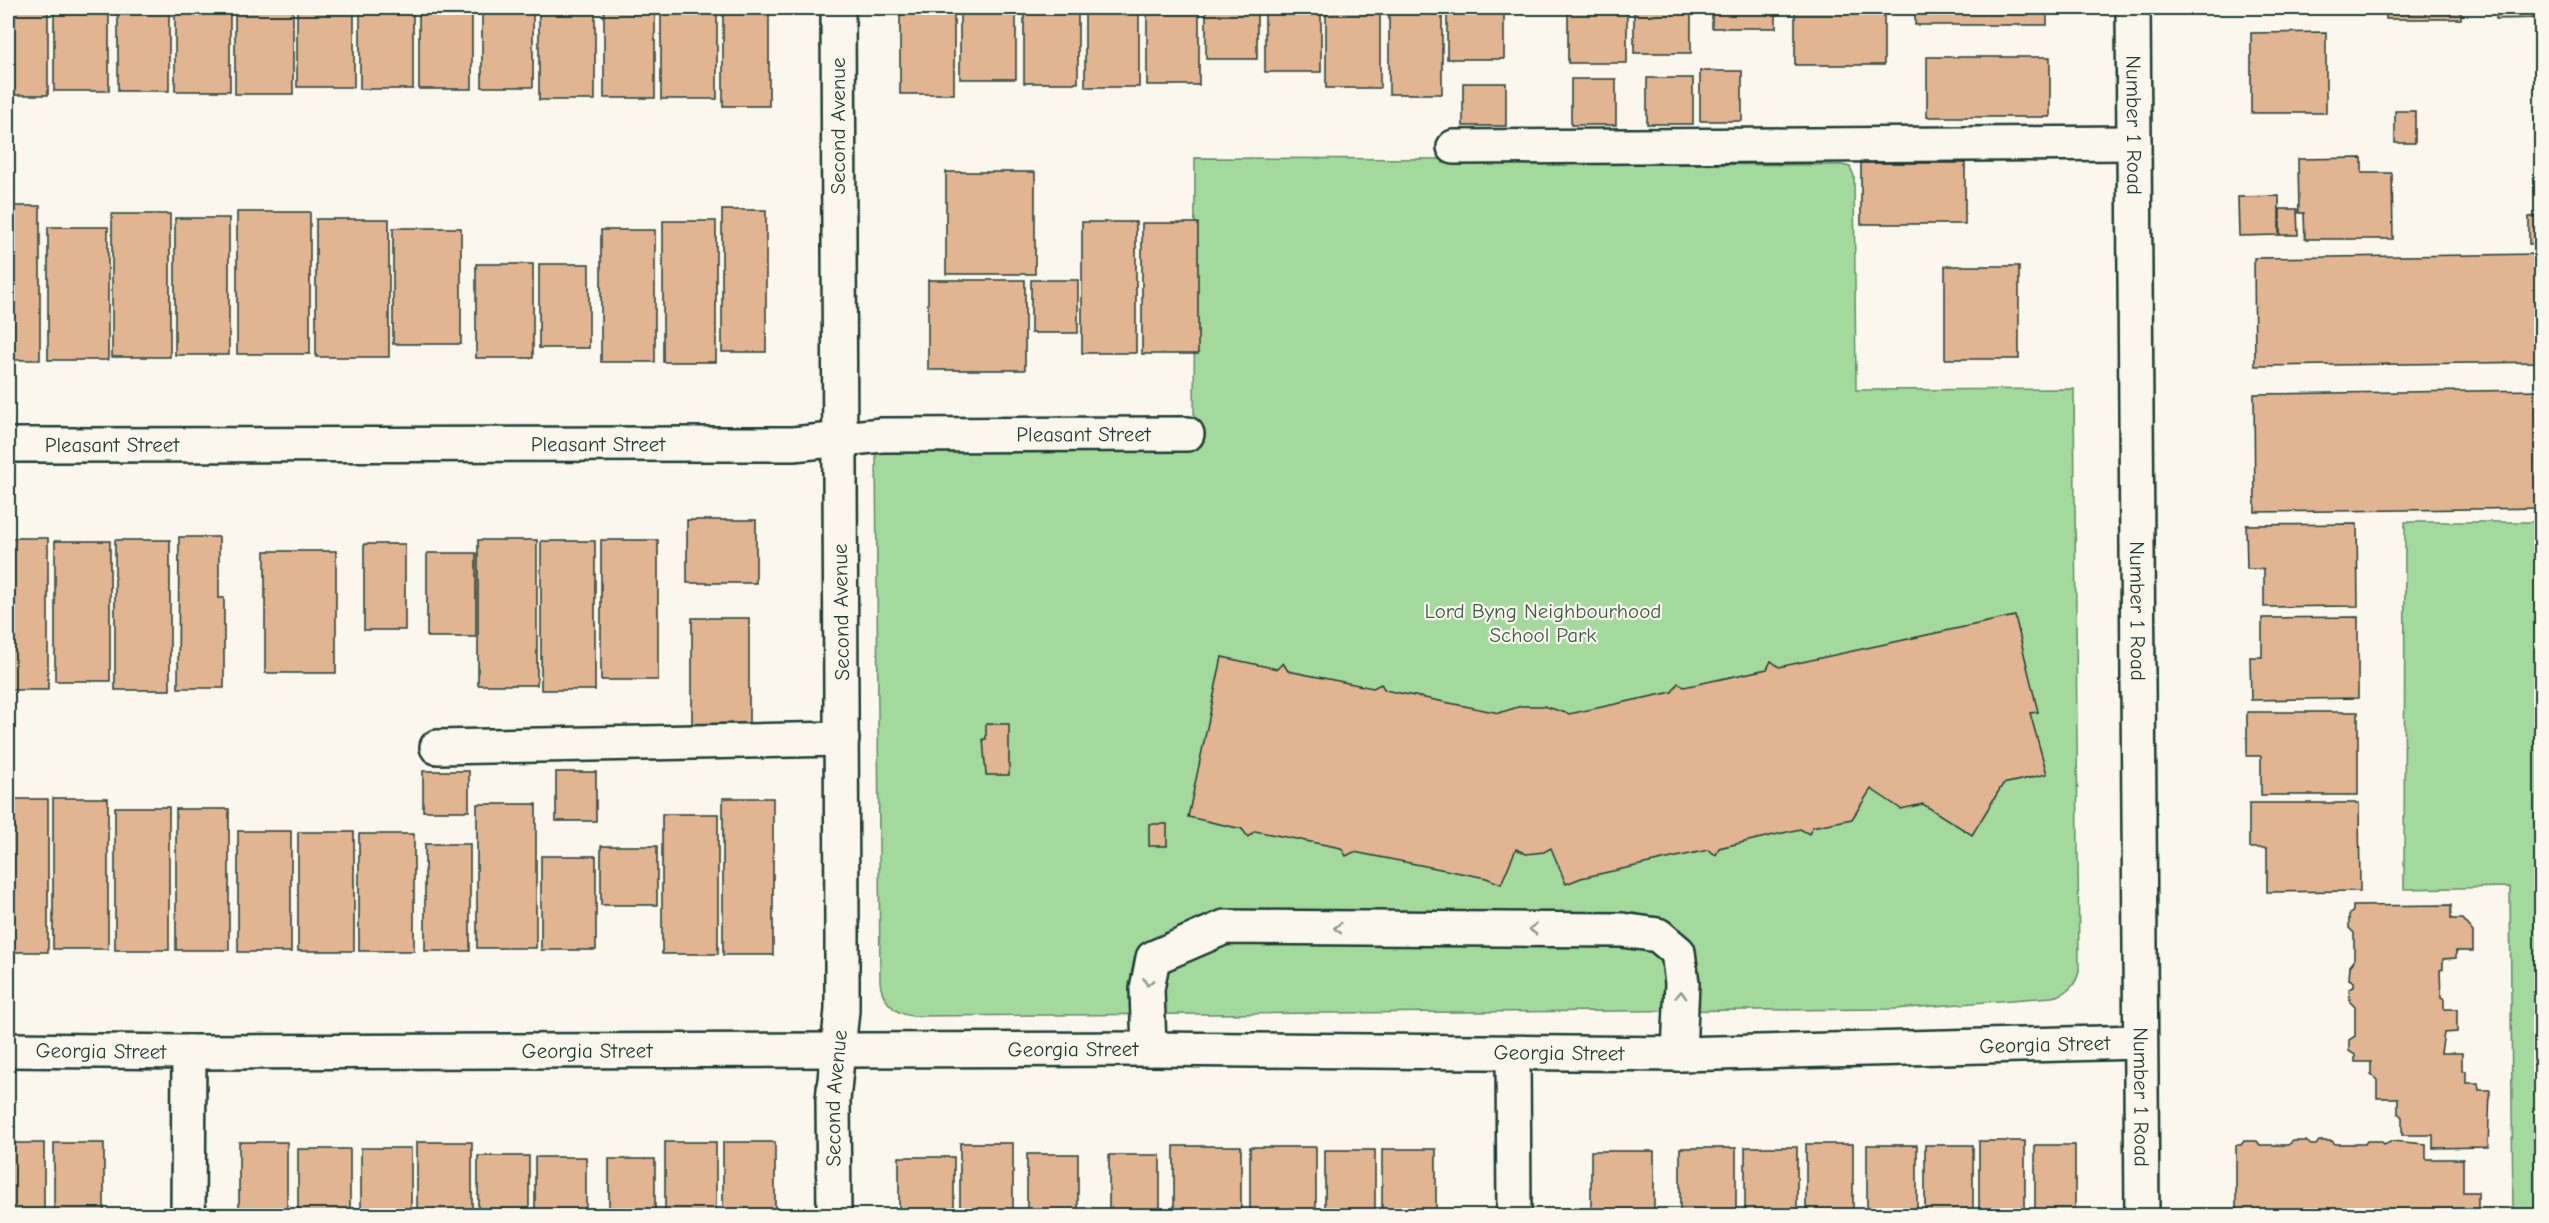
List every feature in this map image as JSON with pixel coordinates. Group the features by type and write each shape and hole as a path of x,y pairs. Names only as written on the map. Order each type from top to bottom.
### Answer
{"street":[{"name":"Second Avenue","path":"834,1215 833,1100 842,1010 838,8"},
{"name":"Number 1 Road","path":"2133,8 2142,1215"},
{"path":"1454,147 2134,142"},
{"name":"Pleasant Street","path":"8,445 793,444 882,435 1187,434"},
{"path":"436,747 842,739"},
{"path":"1149,1049 1147,989 1153,958 1225,927 1622,930 1658,935 1678,952 1682,983 1679,1054"},
{"name":"Georgia Street","path":"8,1050 189,1052 1149,1049 1679,1054 2140,1042"},
{"path":"188,1215 189,1052"},
{"path":"1513,1053 1514,1215"}],"green space":[{"name":"Lord Byng Neighbourhood School Park","path":"1195,158 1442,159 1443,163 1842,165 1850,167 1854,176 1856,390 2074,389 2079,971 2070,989 2052,997 1895,1009 912,1016 894,1009 883,994 880,981 876,446 1194,446"},
{"path":"2405,522 2541,522 2541,1215 2513,1215 2510,887 2404,889"}],"building":[{"path":"8,8 48,8 48,95 8,95"},
{"path":"54,8 109,8 109,91 54,91"},
{"path":"118,8 169,8 169,91 118,91"},
{"path":"175,8 230,8 230,91 175,91"},
{"path":"235,8 293,8 293,94 235,94"},
{"path":"297,8 354,8 354,87 297,87"},
{"path":"360,8 413,8 413,89 360,89"},
{"path":"419,8 472,8 472,89 419,89"},
{"path":"482,8 533,8 533,87 482,87"},
{"path":"539,8 595,8 595,100 539,100"},
{"path":"604,8 655,8 655,98 604,98"},
{"path":"661,8 717,8 717,99 661,99"},
{"path":"723,8 769,8 769,106 723,106"},
{"path":"900,8 954,8 954,94 900,94"},
{"path":"960,8 1016,8 1016,79 960,79"},
{"path":"1024,8 1078,8 1078,83 1024,83"},
{"path":"1085,8 1139,8 1139,87 1085,87"},
{"path":"1147,8 1199,8 1199,85 1147,85"},
{"path":"1206,8 1257,8 1257,59 1206,59"},
{"path":"1265,8 1321,8 1321,72 1265,72"},
{"path":"1326,8 1380,8 1380,88 1326,88"},
{"path":"1389,8 1442,8 1442,94 1389,94"},
{"path":"1447,8 1504,8 1504,59 1447,59"},
{"path":"1568,8 1627,8 1627,63 1568,63"},
{"path":"1634,8 1691,8 1691,53 1634,53"},
{"path":"1712,8 1776,8 1776,28 1712,28"},
{"path":"1795,8 1884,8 1884,65 1795,65"},
{"path":"1915,8 2047,8 2047,25 1915,25"},
{"path":"2386,8 2461,8 2461,19 2386,19"},
{"path":"2496,8 2542,8 2542,18 2496,19"},
{"path":"2326,32 2326,113 2251,113 2251,33"},
{"path":"1927,57 2050,57 2050,117 1927,117"},
{"path":"1700,71 1742,71 1742,121 1700,121"},
{"path":"1647,78 1693,78 1693,124 1647,124"},
{"path":"1571,79 1616,79 1616,125 1571,125"},
{"path":"1463,83 1506,83 1506,126 1463,126"},
{"path":"2395,111 2415,111 2415,143 2395,143"},
{"path":"2362,158 2362,173 2392,173 2393,239 2305,239 2304,213 2299,213 2298,159"},
{"path":"1861,163 1965,163 1965,224 1861,224"},
{"path":"946,172 1035,172 1035,274 946,274"},
{"path":"2279,196 2279,235 2239,236 2238,197"},
{"path":"8,206 40,206 40,360 8,360"},
{"path":"2280,209 2297,209 2298,235 2280,235"},
{"path":"722,210 766,210 766,352 722,352"},
{"path":"237,212 310,212 310,354 237,354"},
{"path":"112,214 170,214 170,357 112,357"},
{"path":"2542,216 2542,244 2529,244 2529,217"},
{"path":"175,218 229,218 229,355 175,355"},
{"path":"316,219 389,219 389,357 316,357"},
{"path":"663,221 716,221 716,362 663,362"},
{"path":"1082,222 1136,222 1136,353 1082,353"},
{"path":"1142,223 1198,223 1198,354 1142,354"},
{"path":"48,227 108,227 108,360 48,360"},
{"path":"393,228 461,228 461,344 393,344"},
{"path":"601,230 655,230 655,362 601,362"},
{"path":"2542,254 2542,362 2255,366 2254,258"},
{"path":"476,264 533,264 533,358 476,358"},
{"path":"539,264 589,264 589,348 539,348"},
{"path":"1945,266 2019,266 2019,359 1945,359"},
{"path":"928,280 1025,280 1025,370 928,370"},
{"path":"1031,280 1078,280 1078,333 1031,333"},
{"path":"2542,390 2542,508 2255,512 2254,394"},
{"path":"687,520 756,520 756,583 687,583"},
{"path":"2357,524 2358,606 2264,607 2264,569 2247,569 2246,525"},
{"path":"179,537 219,537 219,598 224,598 224,688 178,688"},
{"path":"8,538 48,538 48,690 8,690"},
{"path":"115,540 170,540 170,690 115,690"},
{"path":"478,540 537,540 537,685 478,685"},
{"path":"601,540 658,540 658,680 601,680"},
{"path":"55,541 110,541 110,681 55,681"},
{"path":"541,541 595,541 595,690 541,690"},
{"path":"364,544 405,544 405,630 364,630"},
{"path":"265,551 336,551 336,673 265,673"},
{"path":"427,553 476,553 476,637 427,637"},
{"path":"2015,616 2038,712 2030,713 2047,774 2003,784 1972,835 1923,804 1901,809 1871,789 1852,819 1812,827 1809,834 1800,829 1719,848 1716,855 1708,850 1581,878 1566,884 1551,848 1544,852 1526,854 1516,849 1501,884 1486,878 1354,852 1346,856 1341,848 1255,831 1248,837 1242,829 1188,817 1222,657 1277,669 1283,663 1288,671 1373,688 1381,684 1385,690 1499,713 1521,706 1544,706 1569,714 1672,692 1678,683 1684,687 1767,669 1771,661 1779,667"},
{"path":"2358,617 2358,698 2251,700 2250,657 2262,657 2262,618"},
{"path":"692,618 749,618 749,725 692,725"},
{"path":"2247,712 2358,712 2358,795 2261,795 2261,756 2247,756"},
{"path":"986,724 1009,724 1009,775 986,775 983,739 986,739"},
{"path":"423,771 469,771 469,811 423,811"},
{"path":"556,772 596,772 596,821 556,821"},
{"path":"53,798 108,798 108,949 53,949"},
{"path":"723,798 773,798 773,955 723,955"},
{"path":"8,799 48,799 48,952 8,952"},
{"path":"2249,803 2359,803 2360,891 2267,892 2267,848 2249,848"},
{"path":"477,804 536,804 536,948 477,948"},
{"path":"115,807 169,807 169,950 115,950"},
{"path":"176,809 229,809 229,950 176,950"},
{"path":"662,814 718,814 718,954 662,954"},
{"path":"1149,824 1167,824 1167,846 1149,846"},
{"path":"238,831 291,831 291,952 238,952"},
{"path":"298,832 354,832 354,951 298,951"},
{"path":"359,834 414,834 414,951 359,951"},
{"path":"425,844 470,844 470,951 425,951"},
{"path":"601,846 657,846 657,905 601,905"},
{"path":"541,856 596,856 596,950 541,950"},
{"path":"2451,905 2451,919 2462,919 2473,932 2473,951 2456,951 2456,958 2443,959 2443,969 2440,970 2441,998 2444,998 2444,1009 2457,1009 2457,1032 2444,1033 2441,1053 2462,1053 2462,1071 2466,1071 2466,1083 2478,1083 2479,1090 2490,1090 2488,1147 2433,1148 2433,1135 2402,1135 2402,1117 2398,1113 2398,1098 2377,1098 2377,1080 2371,1075 2371,1062 2355,1062 2355,1055 2349,1051 2349,1040 2355,1036 2355,1007 2350,1002 2349,989 2354,987 2354,982 2349,979 2350,966 2354,961 2354,933 2349,928 2349,915 2353,911 2353,906"},
{"path":"1979,1141 2025,1141 2025,1216 1979,1216"},
{"path":"2244,1141 2257,1141 2260,1145 2288,1145 2293,1141 2306,1141 2311,1145 2316,1145 2319,1141 2332,1141 2335,1144 2365,1144 2367,1141 2381,1141 2384,1144 2391,1141 2426,1144 2426,1159 2463,1159 2463,1192 2478,1192 2478,1216 2236,1216 2236,1145 2241,1145"},
{"path":"239,1142 287,1142 287,1216 239,1216"},
{"path":"417,1142 472,1142 472,1216 417,1216"},
{"path":"665,1142 716,1142 716,1216 665,1216"},
{"path":"723,1142 775,1142 775,1216 723,1216"},
{"path":"8,1143 44,1143 44,1216 8,1216"},
{"path":"54,1143 104,1143 104,1216 54,1216"},
{"path":"960,1143 1013,1143 1013,1216 960,1216"},
{"path":"1806,1144 1853,1144 1853,1216 1806,1216"},
{"path":"1867,1145 1917,1145 1917,1216 1867,1216"},
{"path":"1925,1145 1973,1145 1973,1216 1925,1216"},
{"path":"2035,1145 2075,1145 2075,1216 2035,1216"},
{"path":"1174,1146 1241,1146 1241,1216 1174,1216"},
{"path":"1250,1147 1316,1147 1316,1216 1250,1216"},
{"path":"1745,1147 1797,1147 1797,1216 1745,1216"},
{"path":"361,1148 411,1148 411,1216 361,1216"},
{"path":"1680,1148 1736,1148 1736,1216 1680,1216"},
{"path":"298,1149 350,1149 350,1216 298,1216"},
{"path":"1382,1149 1436,1149 1436,1216 1382,1216"},
{"path":"1325,1150 1375,1150 1375,1216 1325,1216"},
{"path":"1591,1151 1654,1151 1654,1216 1591,1216"},
{"path":"1027,1154 1078,1154 1078,1216 1027,1216"},
{"path":"1109,1155 1160,1155 1160,1216 1109,1216"},
{"path":"478,1156 529,1156 529,1216 478,1216"},
{"path":"535,1157 586,1157 586,1216 535,1216"},
{"path":"899,1157 954,1157 954,1216 899,1216"},
{"path":"609,1159 655,1159 655,1216 609,1216"}]}
